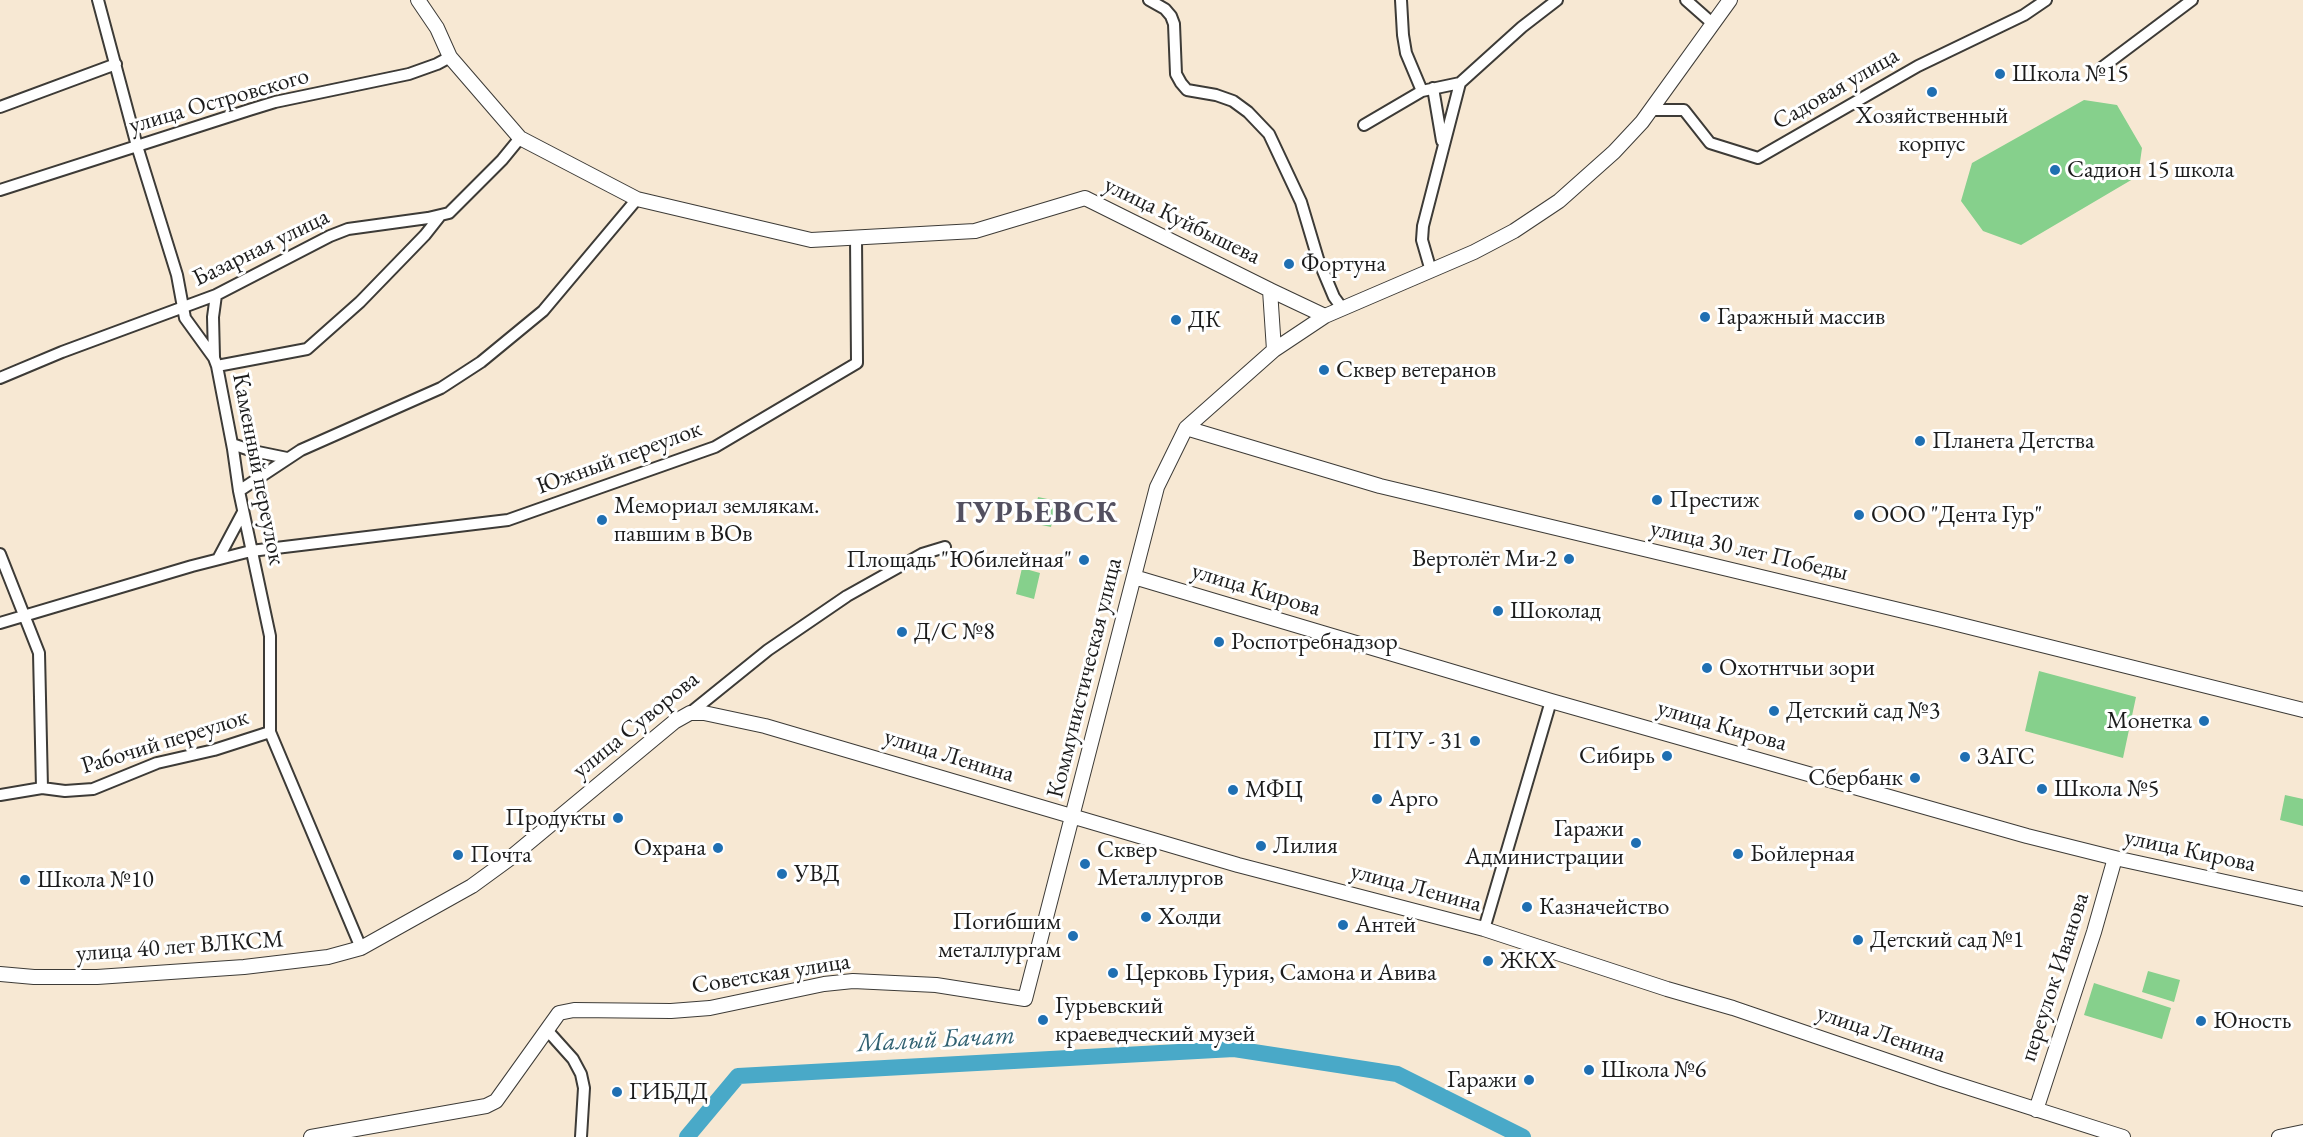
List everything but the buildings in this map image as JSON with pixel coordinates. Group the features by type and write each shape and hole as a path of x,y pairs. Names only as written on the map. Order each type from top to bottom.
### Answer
{"street":[{"name":"Каменный переулок","path":"98,0 137,146 177,275 185,318 216,362 243,512 270,636 270,732 361,948"},
{"path":"418,0 436,28 450,57 520,138 637,199 811,240 856,238"},
{"path":"1149,0 1165,9 1171,16 1174,24 1176,74 1187,90 1198,94 1216,95 1233,101 1248,112 1269,134 1301,202 1318,259 1334,297 1342,308"},
{"path":"1401,0 1406,53 1427,90 1443,146"},
{"path":"1364,125 1427,90 1460,83 1515,33 1557,0"},
{"path":"1686,0 1712,23"},
{"name":"Коммунистическая улица","path":"1025,999 1157,487 1186,428 1274,350 1325,316 1431,271 1514,231 1559,201 1614,152 1651,110 1730,0"},
{"name":"Садовая улица","path":"1651,110 1684,110 1710,143 1758,158 1918,66 2024,15 2046,0"},
{"path":"2100,69 2192,0"},
{"name":"улица Островского","path":"0,190 275,102 409,74 450,57"},
{"path":"0,106 116,64"},
{"path":"1431,271 1422,233 1460,83"},
{"name":"Базарная улица","path":"0,378 216,295 330,236 348,230 440,216 456,206 502,160 520,138"},
{"name":"улица Куйбышева","path":"856,238 975,231 1085,198 1270,290 1274,350"},
{"path":"239,491 301,450 441,388 481,363 543,311 637,199"},
{"path":"216,295 213,317 216,362 307,349 360,302 425,235 440,216"},
{"name":"Южный переулок","path":"251,551 508,520 715,447 857,363 856,238"},
{"path":"1270,290 1325,316"},
{"name":"улица 30 лет Победы","path":"1186,428 1380,486 1946,621 2303,710"},
{"path":"232,444 287,459"},
{"path":"218,559 243,512"},
{"name":"улица Суворова","path":"361,948 472,886 509,859 655,738 768,650 847,596 922,554 945,547"},
{"path":"0,623 251,551"},
{"path":"0,554 39,653 42,788"},
{"name":"улица Кирова","path":"1134,577 1551,700 2027,836 2115,858 2303,899"},
{"path":"1484,929 1551,700"},
{"name":"улица Ленина","path":"690,713 717,714 765,726 1238,865 1484,929 1667,989 1733,1008 2123,1137"},
{"name":"Рабочий переулок","path":"0,795 42,788 65,791 93,789 157,763 214,750 270,732"},
{"name":"переулок Иванова","path":"2036,1110 2094,932 2115,858"},
{"name":"улица 40 лет ВЛКСМ","path":"0,974 34,977 96,977 244,968 328,957 361,948"},
{"name":"Советская улица","path":"547,1030 559,1013 574,1010 700,1009 824,984 853,981 936,985 1025,999"},
{"path":"311,1137 486,1106 496,1101 501,1095 547,1030 573,1059 581,1074 584,1088 581,1137"},
{"path":"2279,1137 2303,1132"}],"green space":[{"name":"Садион 15 школа","path":"2084,100 2117,105 2142,148 2138,176 2021,245 1983,231 1961,201 1972,163"},
{"path":"1038,497 1057,501 1051,527 1032,523"},
{"path":"1022,568 1040,573 1034,599 1016,594"},
{"path":"2039,671 2136,697 2123,758 2025,731"},
{"path":"2285,795 2303,799 2303,826 2280,820"},
{"path":"2148,971 2180,980 2174,1002 2142,992"},
{"path":"2094,983 2171,1008 2162,1039 2084,1015"}],"waterway":[{"name":"Малый Бачат","path":"687,1137 738,1076 1234,1049 1397,1074 1523,1137"}],"place":[{"name":"Школа №15","path":"2000,74"},
{"name":"Хозяйственный корпус","path":"1932,92"},
{"name":"Садион 15 школа","path":"2055,170"},
{"name":"Фортуна","path":"1289,264"},
{"name":"Гаражный массив","path":"1705,317"},
{"name":"ДК","path":"1176,320"},
{"name":"Сквер ветеранов","path":"1324,370"},
{"name":"Планета Детства","path":"1920,441"},
{"name":"Престиж","path":"1657,500"},
{"name":"ООО \"Дента Гур\"","path":"1859,515"},
{"name":"Мемориал землякам. павшим в ВОв","path":"602,520"},
{"name":"Вертолёт Ми-2","path":"1569,559"},
{"name":"Площадь \"Юбилейная\"","path":"1084,560"},
{"name":"Шоколад","path":"1498,611"},
{"name":"Д/С №8","path":"902,632"},
{"name":"Роспотребнадзор","path":"1219,642"},
{"name":"Охотнтчьи зори","path":"1707,668"},
{"name":"Детский сад №3","path":"1774,711"},
{"name":"Монетка","path":"2204,721"},
{"name":"ПТУ - 31","path":"1475,741"},
{"name":"Сибирь","path":"1667,756"},
{"name":"ЗАГС","path":"1965,757"},
{"name":"Сбербанк","path":"1915,778"},
{"name":"Школа №5","path":"2042,789"},
{"name":"МФЦ","path":"1233,790"},
{"name":"Арго","path":"1377,799"},
{"name":"Продукты","path":"618,818"},
{"name":"Гаражи Администрации","path":"1636,843"},
{"name":"Лилия","path":"1261,846"},
{"name":"Охрана","path":"718,848"},
{"name":"Бойлерная","path":"1738,854"},
{"name":"Почта","path":"458,855"},
{"name":"Сквер Металлургов","path":"1085,864"},
{"name":"УВД","path":"782,874"},
{"name":"Школа №10","path":"25,880"},
{"name":"Казначейство","path":"1527,907"},
{"name":"Холди","path":"1146,917"},
{"name":"Антей","path":"1343,925"},
{"name":"Погибшим металлургам","path":"1073,936"},
{"name":"Детский сад №1","path":"1858,940"},
{"name":"ЖКХ","path":"1488,961"},
{"name":"Церковь Гурия, Самона и Авива","path":"1113,973"},
{"name":"Гурьевский краеведческий музей","path":"1043,1020"},
{"name":"Юность","path":"2201,1021"},
{"name":"Школа №6","path":"1589,1070"},
{"name":"Гаражи","path":"1529,1080"},
{"name":"ГИБДД","path":"617,1092"}],"district":[{"name":"ГУРЬЕВСК","path":"1037,514"}]}
